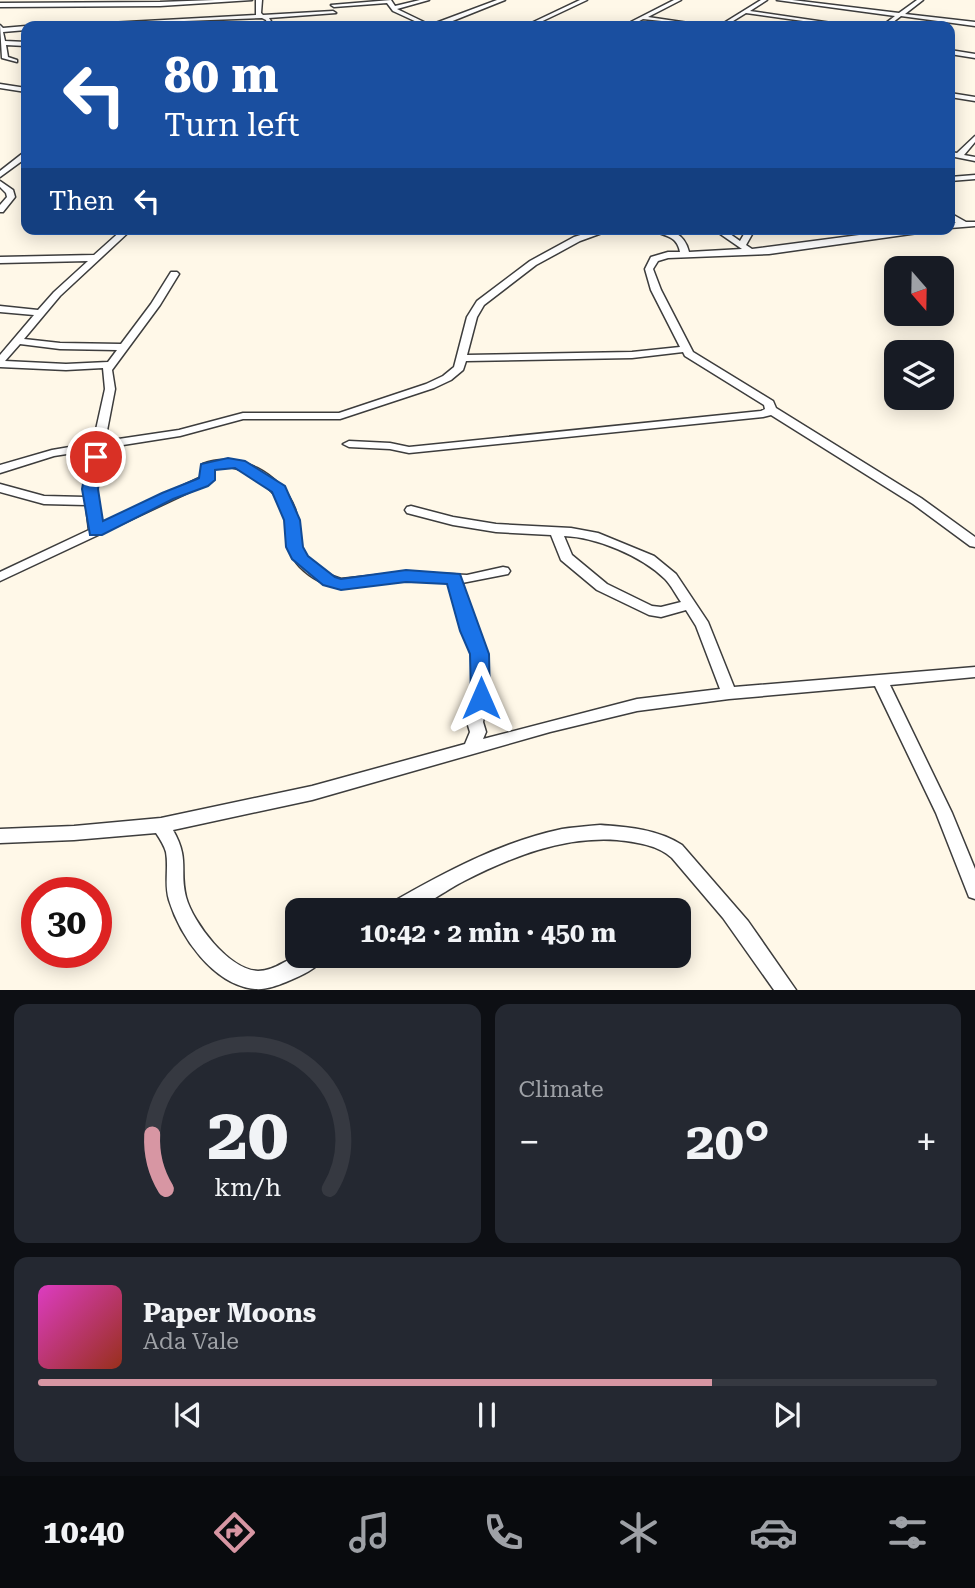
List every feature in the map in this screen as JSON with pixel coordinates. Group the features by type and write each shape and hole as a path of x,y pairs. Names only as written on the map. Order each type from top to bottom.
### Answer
{"street":[{"path":"139,21 145,12 169,0"},
{"path":"0,5 177,4 248,0"},
{"path":"259,0 257,12 269,21"},
{"path":"393,8 426,0"},
{"path":"445,21 502,0"},
{"path":"541,21 584,0"},
{"path":"637,21 678,0"},
{"path":"731,21 764,0"},
{"path":"780,0 974,23"},
{"path":"825,5 832,0"},
{"path":"891,21 919,0"},
{"path":"332,21 334,3 388,1 393,8 424,21"},
{"path":"177,4 199,7 197,18 202,21"},
{"path":"747,12 813,21"},
{"path":"221,21 261,16 333,13"},
{"path":"644,18 667,21"},
{"path":"21,28 1,29 2,60 21,61"},
{"path":"2,44 21,44"},
{"path":"955,54 975,56"},
{"path":"0,86 21,90"},
{"path":"955,96 975,99"},
{"path":"960,156 975,138"},
{"path":"955,155 975,159"},
{"path":"0,175 21,159"},
{"path":"955,179 975,177"},
{"path":"0,183 14,192 9,202 0,210"},
{"path":"1,359 39,313 121,235"},
{"path":"0,468 52,453 180,433 243,416 320,417 346,414 447,379 459,368 472,317 480,303 533,263 590,235"},
{"path":"675,235 684,246 685,255"},
{"path":"727,235 751,252"},
{"path":"742,244 747,235"},
{"path":"880,235 751,252 657,257 651,262 649,269 656,290 686,349 696,359 769,403 771,410 917,501 975,542"},
{"path":"0,260 94,258"},
{"path":"96,531 91,501 93,466 100,445 110,389 107,370 155,305 174,274"},
{"path":"0,309 39,313"},
{"path":"17,341 60,346 122,347"},
{"path":"463,358 606,356 686,349"},
{"path":"1,359 109,365"},
{"path":"349,444 409,450 758,415 771,410"},
{"path":"0,577 168,496 202,483 207,480 207,467 228,462 240,464 279,489 292,520 295,547 301,559 329,581 341,584 406,576 467,579 503,571"},
{"path":"0,488 44,500 91,501"},
{"path":"411,510 496,528 598,537 649,559 671,577 702,625 729,693"},
{"path":"556,532 566,556 602,587 649,610 661,612 688,605"},
{"path":"454,578 481,660 481,698 475,722 478,732 471,748"},
{"path":"0,836 161,825 312,793 637,705 729,693 975,672"},
{"path":"881,682 944,813 968,854 975,891"},
{"path":"161,825 174,850 176,895 183,916 206,947 234,974 254,981 273,978 293,968"},
{"path":"417,898 496,856 533,844 579,834 636,835 671,846 736,917 786,989"}],"route":[{"path":"96,457 90,489 96,531 168,496 202,483 208,477 205,472 207,467 228,462 240,464 279,489 292,520 295,547 301,559 329,581 341,584 361,583 429,575 454,578 480,654 481,698"}]}
